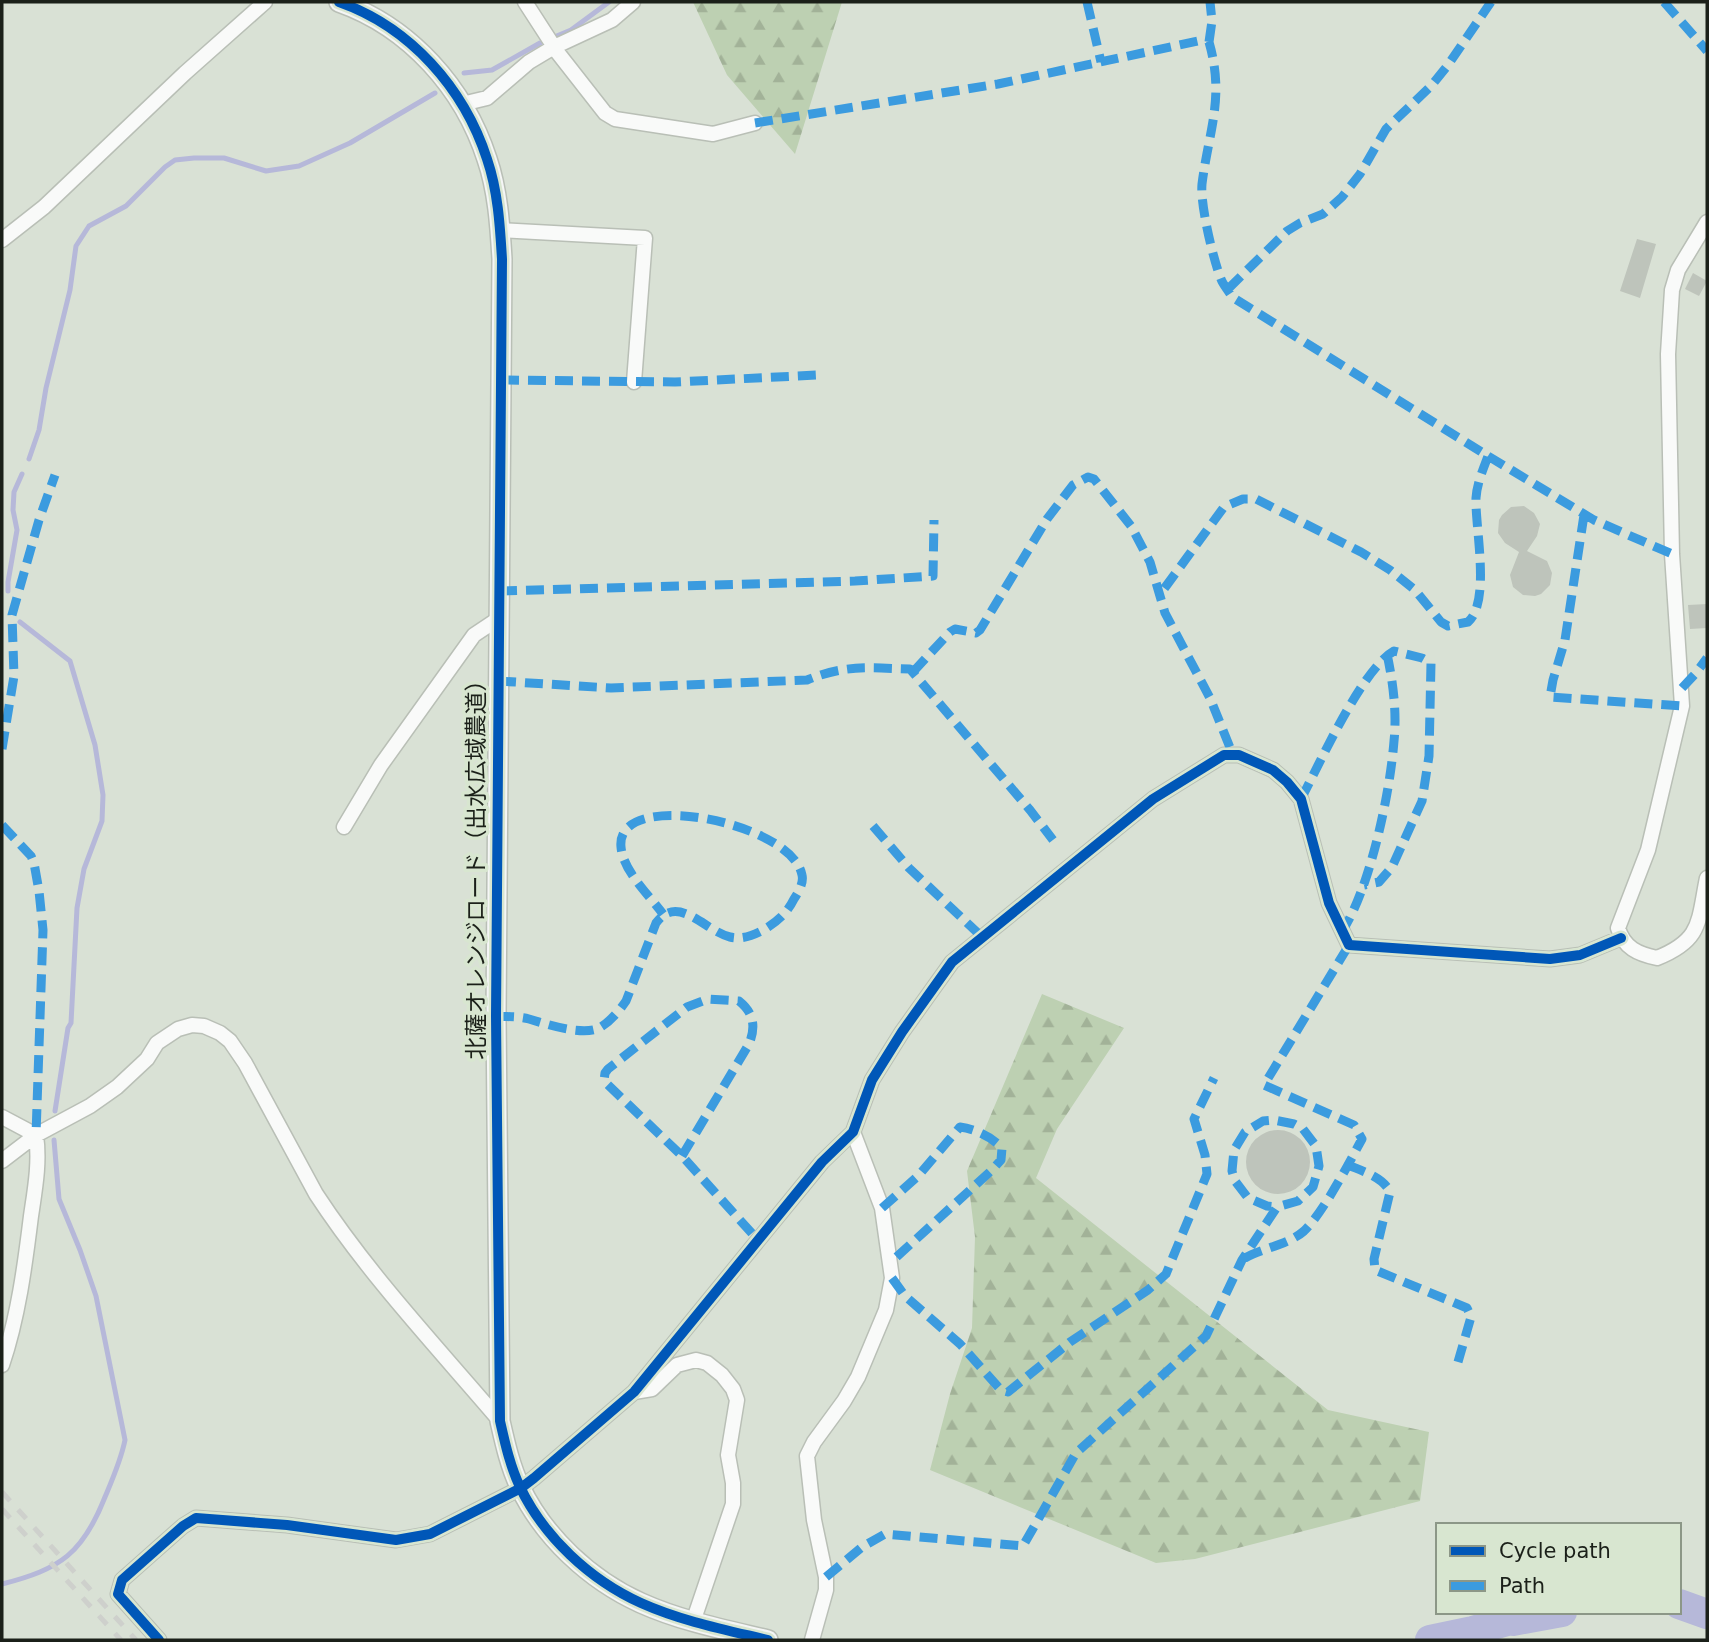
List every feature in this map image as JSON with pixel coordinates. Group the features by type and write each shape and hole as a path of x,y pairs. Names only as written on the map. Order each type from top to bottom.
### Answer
{"street":[{"path":"2,240 44,207 185,73 265,2"},
{"name":"北薩オレンジロード（出水広域農道）","path":"339,2 378,20 404,38 425,57 455,92 488,160 500,230 502,273 496,1016 500,1421 508,1457 521,1488 560,1543 598,1579 642,1604 693,1622 768,1640"},
{"path":"525,2 550,42 605,113 615,119 713,134 755,123"},
{"path":"462,104 487,98 550,42 612,20 633,2"},
{"path":"1707,222 1678,270 1672,290 1668,354 1672,554 1682,706 1648,850 1618,928 1627,946 1638,953 1657,958 1682,947 1692,935 1699,919 1707,878"},
{"path":"500,230 645,239 634,382"},
{"path":"344,827 381,765 474,635 498,619"},
{"path":"159,1640 118,1594 122,1580 183,1526 196,1518 287,1525 396,1539 430,1534 521,1488 634,1392 822,1162 853,1132 872,1080 902,1032 952,962 1153,799 1224,755 1239,755 1273,770 1301,799 1329,903 1349,945 1550,959 1580,955 1621,938"},
{"path":"2,1161 36,1135 90,1106 117,1087 147,1059 158,1043 178,1028 192,1024 220,1033 230,1041 245,1063 316,1195 329,1214 377,1276 500,1421"},
{"path":"2,1117 36,1135"},
{"path":"812,1640 826,1590 826,1577 814,1520 807,1457 814,1442 858,1377 886,1310 892,1278 882,1208 853,1132"},
{"path":"2,1365 25,1266 36,1178 36,1135"},
{"path":"634,1392 652,1389 677,1365 696,1360 707,1363 722,1375 733,1389 737,1400 728,1455 733,1483 733,1504 693,1622"}],"green space":[{"path":"693,2 842,2 795,154 727,75"},
{"path":"1042,994 1124,1028 1057,1129 1036,1178 1328,1410 1429,1432 1420,1501 1195,1559 1156,1563 930,1470 950,1394 972,1328 975,1237 967,1171"}],"building":[{"path":"1637,239 1656,244 1640,298 1620,291"},
{"path":"1693,273 1707,281 1699,296 1685,289"},
{"path":"1524,506 1534,513 1540,524 1537,536 1527,551 1547,561 1552,573 1550,585 1535,596 1523,595 1513,587 1510,575 1519,552 1505,543 1498,533 1502,515 1511,507"},
{"path":"1707,604 1707,628 1690,629 1688,605"},
{"path":"1272,1130 1284,1130 1301,1139 1308,1150 1308,1174 1301,1185 1284,1194 1272,1194 1260,1189 1251,1180 1246,1168 1246,1156 1251,1144 1260,1135"}],"waterway":[{"path":"464,73 492,70 540,43 571,30 609,2"},
{"path":"29,459 39,430 46,388 70,290 76,246 89,226 126,206 175,160 224,158 266,171 299,166 350,143 435,93"},
{"path":"8,591 17,530 13,510 14,492 22,474"},
{"path":"20,622 70,661 95,745 103,795 102,821 84,869 77,908 71,1023 55,1111"},
{"path":"2,1584 55,1565 78,1545 97,1516 125,1440 96,1296 59,1199 54,1140"},
{"path":"1681,1605 1707,1614"},
{"path":"1430,1640 1510,1620 1551,1614"}],"railway":[{"path":"2,1492 136,1640"},
{"path":"2,1509 121,1640"}],"marked path":[{"path":"1087,2 1101,62"},
{"path":"1209,42 1212,21 1210,2"},
{"path":"1228,289 1287,231 1323,214 1342,197 1360,174 1386,129 1431,86 1491,2"},
{"path":"1664,2 1707,51"},
{"path":"755,123 998,84 1198,41 1209,42 1214,62 1216,97 1202,193 1214,259 1222,281 1232,297 1488,456 1476,498 1479,598 1475,612 1468,622 1448,626 1441,622 1415,590 1390,570 1361,552 1256,499 1243,499 1224,507 1161,593"},
{"path":"501,380 675,382 818,375"},
{"path":"1488,456 1594,520 1672,554"},
{"path":"2,749 14,676 12,615 55,475"},
{"path":"913,672 950,632 955,629 976,633 980,630 1047,519 1073,485 1088,477 1094,479 1131,526 1150,562 1165,613 1210,698 1233,755"},
{"path":"1584,515 1565,640 1550,697 1682,706"},
{"path":"499,591 855,581 933,576 934,520"},
{"path":"1301,799 1343,718 1382,661 1394,651 1431,663 1429,756 1422,801 1392,867 1379,882 1364,885"},
{"path":"1341,933 1361,892 1377,840 1388,787 1395,719 1387,654"},
{"path":"1682,688 1707,658"},
{"path":"498,681 611,688 807,680 846,669 910,669 1053,840"},
{"path":"496,1016 525,1018 574,1030 599,1028 607,1023 626,1001 656,923 664,915 682,913 730,937 748,936 765,929 785,913 800,888 802,875 791,856 769,840 739,827 706,819 673,816 645,819 627,829 621,847 631,874 663,914"},
{"path":"2,825 31,856 39,891 43,930 36,1135"},
{"path":"873,826 909,868 981,936"},
{"path":"1245,1258 1291,1240 1304,1231 1327,1200 1362,1139 1354,1125 1264,1085 1349,945"},
{"path":"682,1156 749,1044 752,1032 751,1015 739,1001 708,999 687,1007 608,1069 604,1081 682,1156 758,1240"},
{"path":"892,1278 905,1296 960,1344 1001,1390 1008,1392 1070,1342 1148,1290 1166,1274 1207,1174 1205,1155 1194,1119 1214,1078"},
{"path":"826,1577 862,1547 885,1534 1023,1546 1076,1453 1206,1336 1242,1260 1277,1207 1298,1201 1313,1187 1319,1166 1316,1146 1303,1129 1294,1124 1263,1121 1245,1132 1234,1150 1232,1171 1235,1181 1248,1198 1277,1207"},
{"path":"882,1208 918,1176 960,1127 983,1134 1002,1148 1001,1160 992,1170 891,1262"},
{"path":"1348,1165 1377,1178 1390,1192 1374,1259 1375,1270 1467,1308 1471,1317 1458,1362"}],"cycle path":[{"path":"339,2 389,27 431,63 449,85 477,133 491,171 498,209 502,259 496,1016 500,1421 506,1446 520,1487 542,1523 570,1555 604,1582 641,1603 672,1615 768,1640"},
{"path":"159,1640 118,1594 122,1580 183,1526 196,1518 287,1525 396,1540 430,1534 521,1488 534,1478 634,1392 822,1162 853,1132 872,1080 902,1032 952,962 1153,799 1224,755 1239,755 1273,770 1301,799 1329,903 1349,945 1550,959 1580,955 1621,938"}]}
